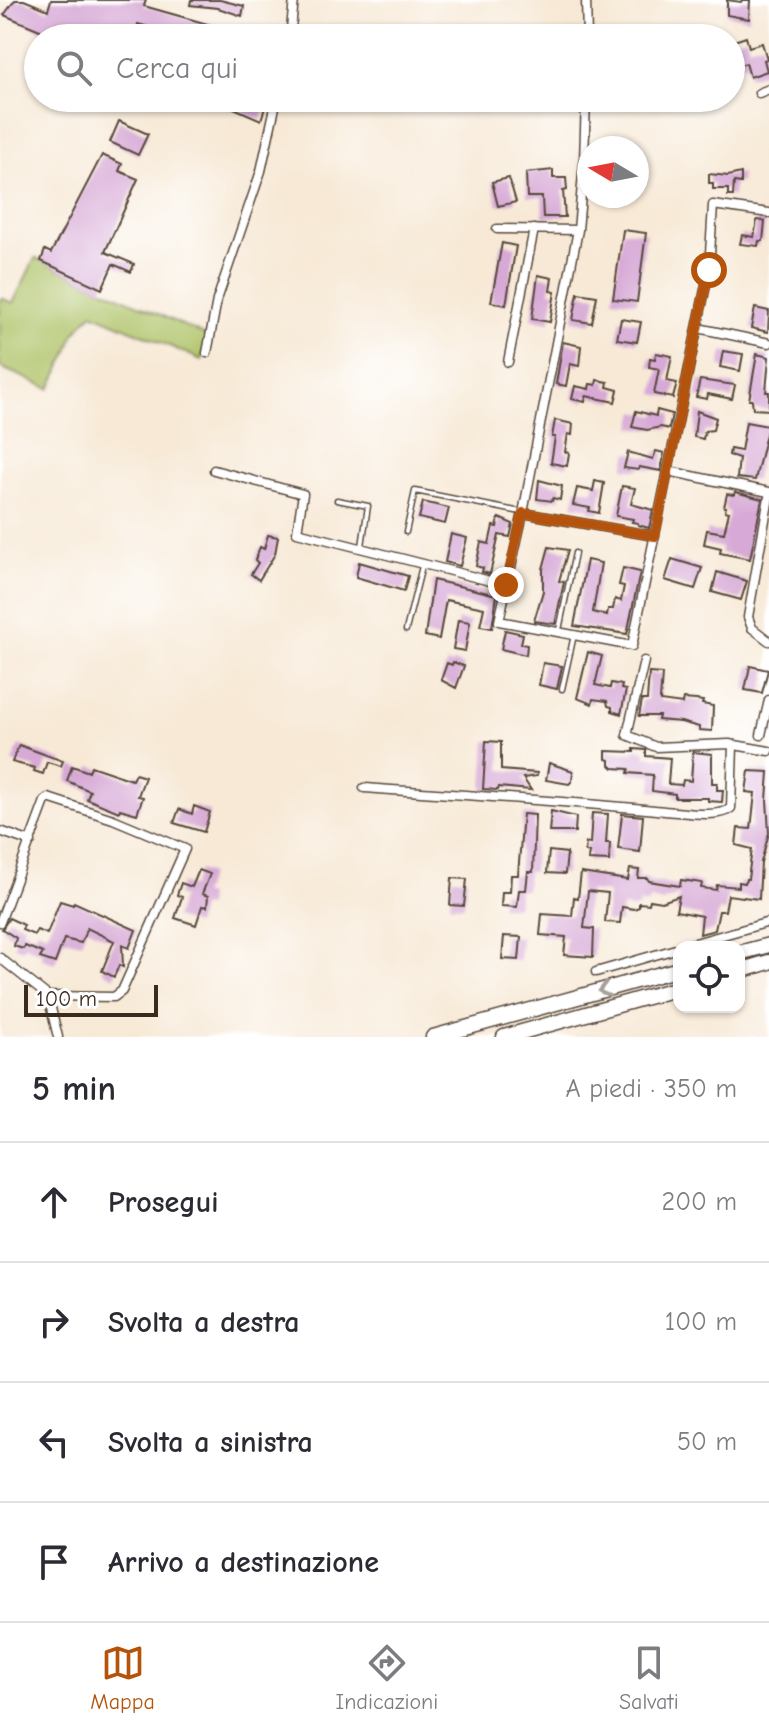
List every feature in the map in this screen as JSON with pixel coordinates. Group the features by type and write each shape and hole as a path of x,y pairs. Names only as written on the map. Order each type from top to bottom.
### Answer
{"highway":[{"path":"745,951 769,945"},
{"path":"745,969 769,962"},
{"path":"433,1037 673,971"},
{"path":"504,1037 673,990"}],"street":[{"path":"291,24 294,0"},
{"path":"586,0 587,24"},
{"path":"759,93 769,89"},
{"path":"207,353 217,300 261,171 274,112"},
{"path":"586,112 578,230 499,621 632,646 709,270 713,205 769,213"},
{"path":"497,229 578,230"},
{"path":"508,362 534,229"},
{"path":"698,328 769,343"},
{"path":"214,470 303,494 297,532 506,585"},
{"path":"668,471 769,494 748,617 752,628 769,641"},
{"path":"523,513 655,536"},
{"path":"644,661 627,735 656,747 733,745 769,751"},
{"path":"761,735 769,700"},
{"path":"364,788 587,803 696,814 720,813 728,812 731,808 733,745"},
{"path":"0,922 45,801 53,798 185,849 122,991 114,997 48,996 0,958"},
{"path":"0,831 31,842"},
{"path":"701,941 769,922"},
{"path":"596,972 673,949"},
{"path":"48,996 58,1037"}],"lane":[{"path":"406,532 415,491 523,513"},
{"path":"337,500 368,506 362,549"},
{"path":"558,633 575,553"},
{"path":"406,630 422,564"},
{"path":"562,689 574,635"}],"green space":[{"path":"35,258 207,336 202,360 92,313 74,334 50,389 0,367 0,300 13,303"}],"building":[{"path":"15,0 24,0 48,10 51,0 146,0 144,6 208,24 26,24 4,15"},
{"path":"191,0 220,0 244,6 242,16 218,8 190,5"},
{"path":"727,0 750,0 749,19 727,15"},
{"path":"745,37 749,47 762,43 767,71 750,77 745,63"},
{"path":"243,112 264,112 261,120"},
{"path":"119,121 148,134 138,155 110,142"},
{"path":"102,155 122,164 119,171 138,179 105,252 134,264 131,272 113,264 102,289 41,261 45,250 51,253"},
{"path":"553,170 553,178 566,178 567,190 563,191 565,217 543,217 542,197 527,197 526,173"},
{"path":"741,173 741,183 734,182 733,196 728,196 728,189 713,189 713,183 709,183 709,174 728,176"},
{"path":"509,178 516,202 498,206 492,182"},
{"path":"757,220 765,221 763,241 759,241 758,246 740,244 742,235 754,237"},
{"path":"623,230 646,233 637,302 613,299"},
{"path":"502,243 516,246 506,305 491,302"},
{"path":"538,275 552,278 550,291 555,292 550,322 532,319"},
{"path":"578,293 597,296 592,323 573,320"},
{"path":"755,308 769,311 768,332 751,328"},
{"path":"621,319 641,322 637,342 617,339"},
{"path":"563,342 581,346 579,366 570,364 566,386 556,384"},
{"path":"723,351 743,354 740,371 720,367"},
{"path":"656,353 672,356 667,381 677,383 673,398 654,394 659,369 649,367 650,358 655,359"},
{"path":"757,354 769,357 766,392 769,392 769,410 753,409 752,400 749,400"},
{"path":"597,380 608,382 607,387 618,390 615,402 586,396 585,402 572,399 575,386 589,389 590,384 596,385"},
{"path":"700,380 735,385 732,399 708,394 707,399 696,397"},
{"path":"657,410 672,414 669,429 632,427 636,411 656,416"},
{"path":"697,411 716,418 713,430 705,431 703,439 694,437"},
{"path":"555,420 573,424 565,452 569,453 567,466 551,463"},
{"path":"746,422 768,426 755,480 737,478 739,458 729,455 730,449 741,451"},
{"path":"656,451 664,453 661,471 624,468 628,452 653,459"},
{"path":"539,480 562,486 560,500 537,499"},
{"path":"595,481 604,483 599,513 573,505 577,488 593,491"},
{"path":"622,486 635,488 631,504 653,510 649,528 632,522 633,519 616,516"},
{"path":"735,492 762,499 750,559 720,553 721,548 704,544 707,530 724,533 729,512 724,507 727,494 734,495"},
{"path":"423,502 449,508 445,524 419,518"},
{"path":"499,518 513,524 510,537 499,535 490,574 476,566 481,542 489,544 493,526 497,527"},
{"path":"451,534 467,538 460,566 445,562"},
{"path":"268,535 278,537 275,554 259,580 251,574 258,563 255,560 260,547 264,549"},
{"path":"549,547 568,550 559,581 564,582 555,624 534,621 543,591 543,569"},
{"path":"672,559 702,568 695,589 665,580"},
{"path":"587,560 601,563 593,612 607,616 608,609 613,609 615,599 621,601 624,586 619,585 623,568 640,572 627,634 574,626"},
{"path":"359,562 408,576 404,591 356,577"},
{"path":"717,572 747,581 741,600 712,592"},
{"path":"433,580 497,595 492,628 480,626 484,608 446,600 439,639 425,636"},
{"path":"458,620 470,622 465,651 453,649"},
{"path":"505,630 523,634 521,644 527,645 526,655 501,649"},
{"path":"588,652 602,656 595,685 610,688 611,683 622,685 621,689 626,690 621,714 612,711 607,701 593,699 592,704 577,698"},
{"path":"453,662 464,666 456,688 441,680 447,663 452,665"},
{"path":"543,663 562,666 557,689 539,685"},
{"path":"750,666 768,670 762,693 745,690"},
{"path":"649,673 662,674 660,701 682,704 683,699 696,700 713,706 712,731 699,730 699,727 681,722 658,720 659,716 639,716 642,700 647,700"},
{"path":"486,741 501,742 501,770 537,773 537,776 523,778 531,790 483,789"},
{"path":"19,745 63,761 61,766 47,762 43,774 34,771 35,768 12,762"},
{"path":"634,749 646,750 646,756 670,758 668,784 682,785 683,780 691,781 693,752 712,754 712,783 717,783 717,790 723,790 722,802 708,801 708,798 675,798 675,794 652,791 653,775 613,768 610,760 606,759 606,751 634,752"},
{"path":"549,763 573,771 572,781 569,784 546,780"},
{"path":"72,766 89,772 91,766 132,780 135,774 145,777 138,796 143,797 137,814 120,809 119,812 87,799 90,791 67,781"},
{"path":"749,771 769,772 769,833 761,862 759,899 728,895 725,911 719,911 715,930 700,934 702,916 676,911 679,896 662,902 650,900 649,904 639,903 639,907 634,909 622,907 620,923 605,922 608,893 588,891 584,928 594,929 593,957 564,955 566,937 540,935 542,914 572,916 581,873 628,880 630,869 639,870 638,878 649,881 680,886 681,880 702,883 701,888 716,890 717,885 739,887 739,882 745,883 752,849 736,845 738,828 751,829 755,793 746,792"},
{"path":"194,806 210,812 204,832 174,823 179,809 192,814"},
{"path":"551,811 576,817 575,832 549,832"},
{"path":"592,813 608,814 606,843 610,843 609,861 588,860 589,852 585,852 586,843 590,844"},
{"path":"523,814 535,815 533,872 528,872 526,890 519,890 517,907 501,906 502,892 510,892 511,875 518,875"},
{"path":"622,814 643,816 640,852 618,849"},
{"path":"549,851 567,853 565,874 547,873"},
{"path":"199,870 210,874 202,894 208,896 207,907 202,906 196,925 175,918 182,897 177,895 181,883 192,887"},
{"path":"452,878 467,879 464,906 450,905"},
{"path":"60,901 73,905 74,902 136,930 129,948 122,945 123,967 119,965 114,977 102,971 114,941 87,928 81,943 64,939 55,963 40,958 43,953 25,946 23,949 14,946 16,938 2,929 9,918 24,925 22,930 34,935 37,930 47,934"},
{"path":"504,936 521,937 519,960 502,959"}],"route":[{"path":"506,585 523,513 655,536 709,270"}]}
